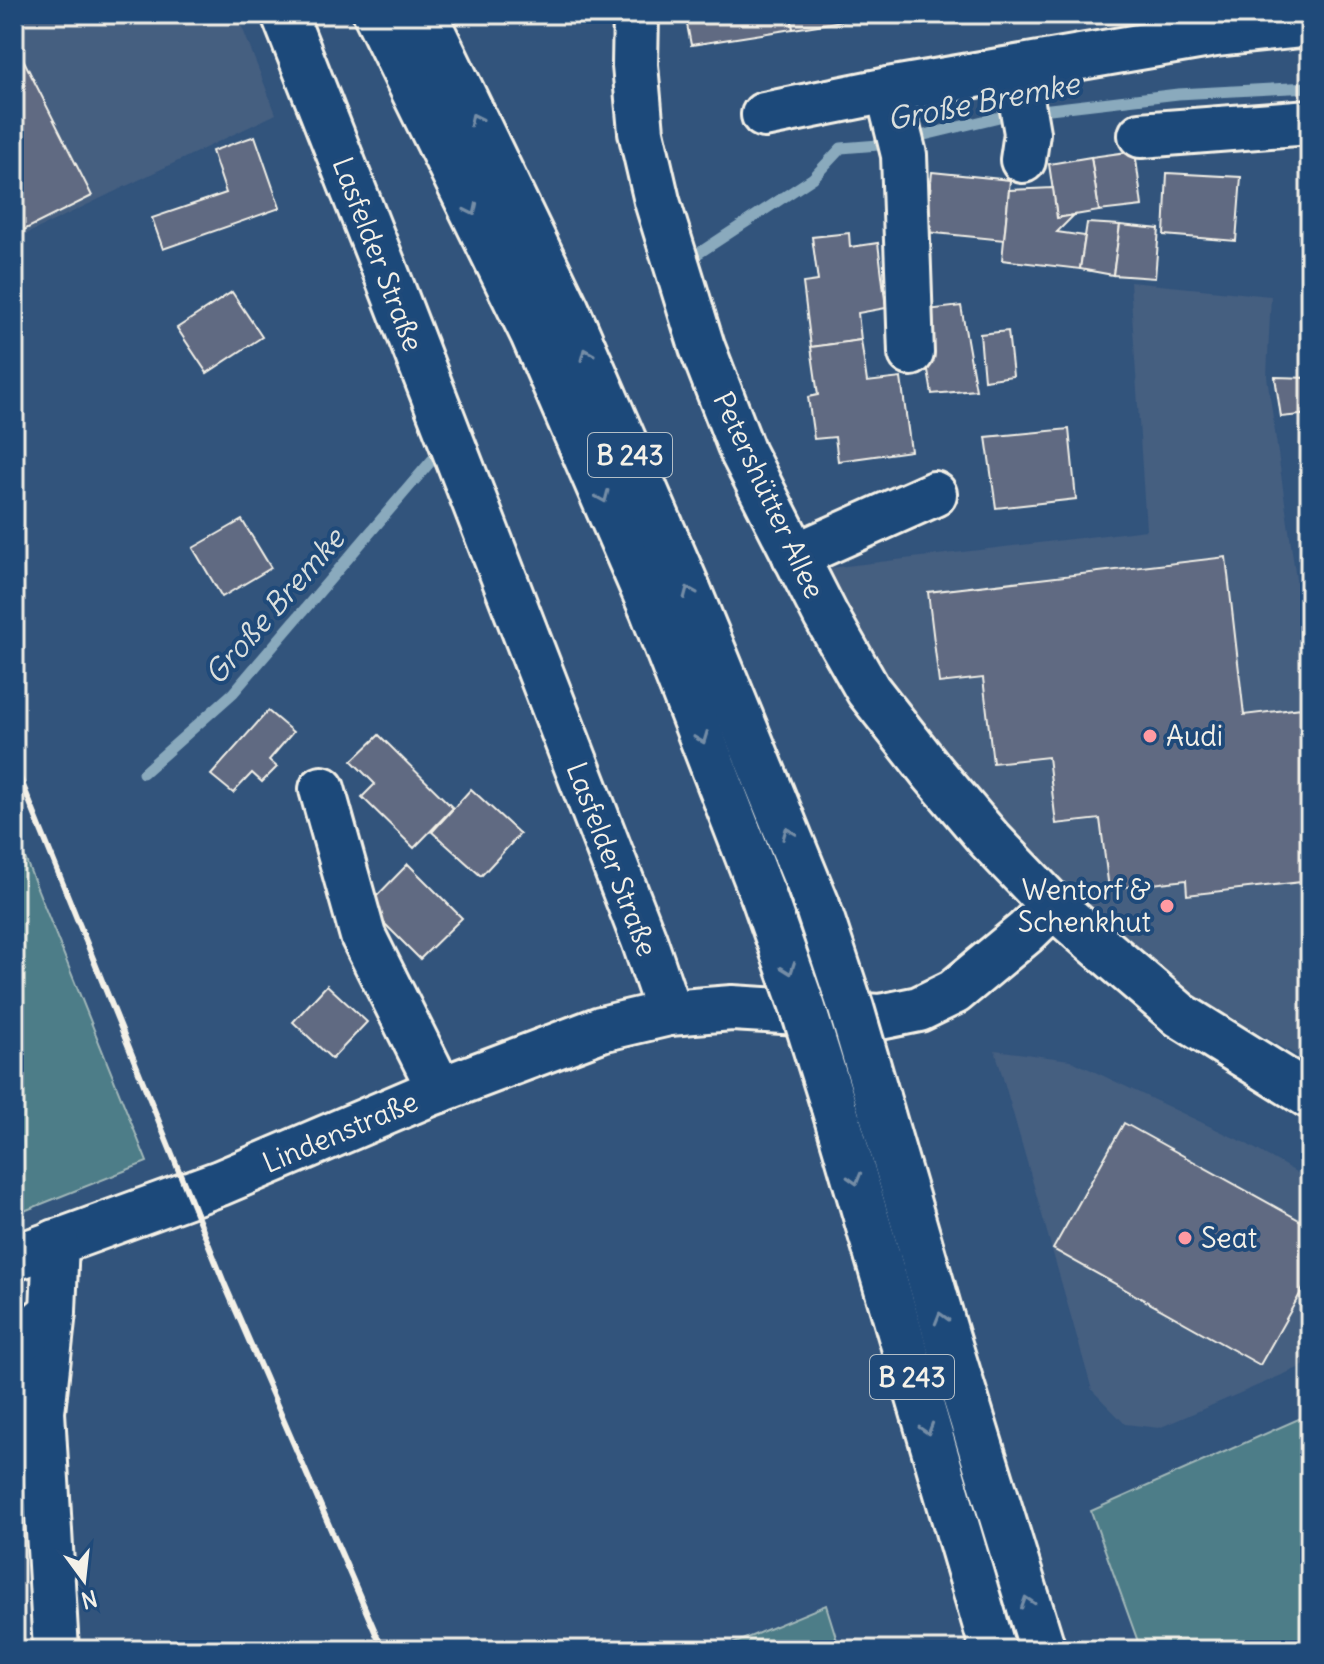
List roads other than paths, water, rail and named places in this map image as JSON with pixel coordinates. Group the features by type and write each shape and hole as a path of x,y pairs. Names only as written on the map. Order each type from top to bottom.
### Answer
{"main road":[{"name":"Lasfelder Straße","path":"284,14 633,910 669,1013"},
{"name":"B 243","path":"376,14 533,334 652,609 763,895 833,1104 993,1650"},
{"name":"B 243","path":"424,14 572,322 688,589 817,905 851,1008 960,1381 1043,1650"},
{"name":"Petershütter Allee","path":"636,14 635,65 641,132 657,201 702,347 743,453 868,690 951,795 1053,906"},
{"path":"764,115 896,125 1016,69 1218,24 1310,24"},
{"path":"1016,69 1025,134"},
{"path":"1141,135 1310,122"},
{"path":"896,125 911,353"},
{"path":"795,556 934,494"},
{"path":"322,789 363,936 440,1090"},
{"path":"669,1013 732,1008 880,1017 919,1009 954,992 1053,906 1180,1015 1310,1096"},
{"name":"Lindenstraße","path":"14,1258 220,1183 440,1090 601,1029 669,1013"},
{"path":"56,1242 53,1311 42,1412 56,1650"},
{"path":"14,1346 53,1311"}],"waterway":[{"name":"Große Bremke","path":"1033,111 1178,94 1310,87"},
{"name":"Große Bremke","path":"908,139 1016,113"},
{"name":"Große Bremke","path":"699,253 813,178 841,148 891,144"},
{"name":"Große Bremke","path":"143,773 233,693 432,460"}],"railway":[{"path":"14,763 225,1285 383,1650"}],"place":[{"name":"Audi","path":"1150,736"},
{"name":"Wentorf & Schenkhut","path":"1167,906"},
{"name":"Seat","path":"1185,1238"}]}
